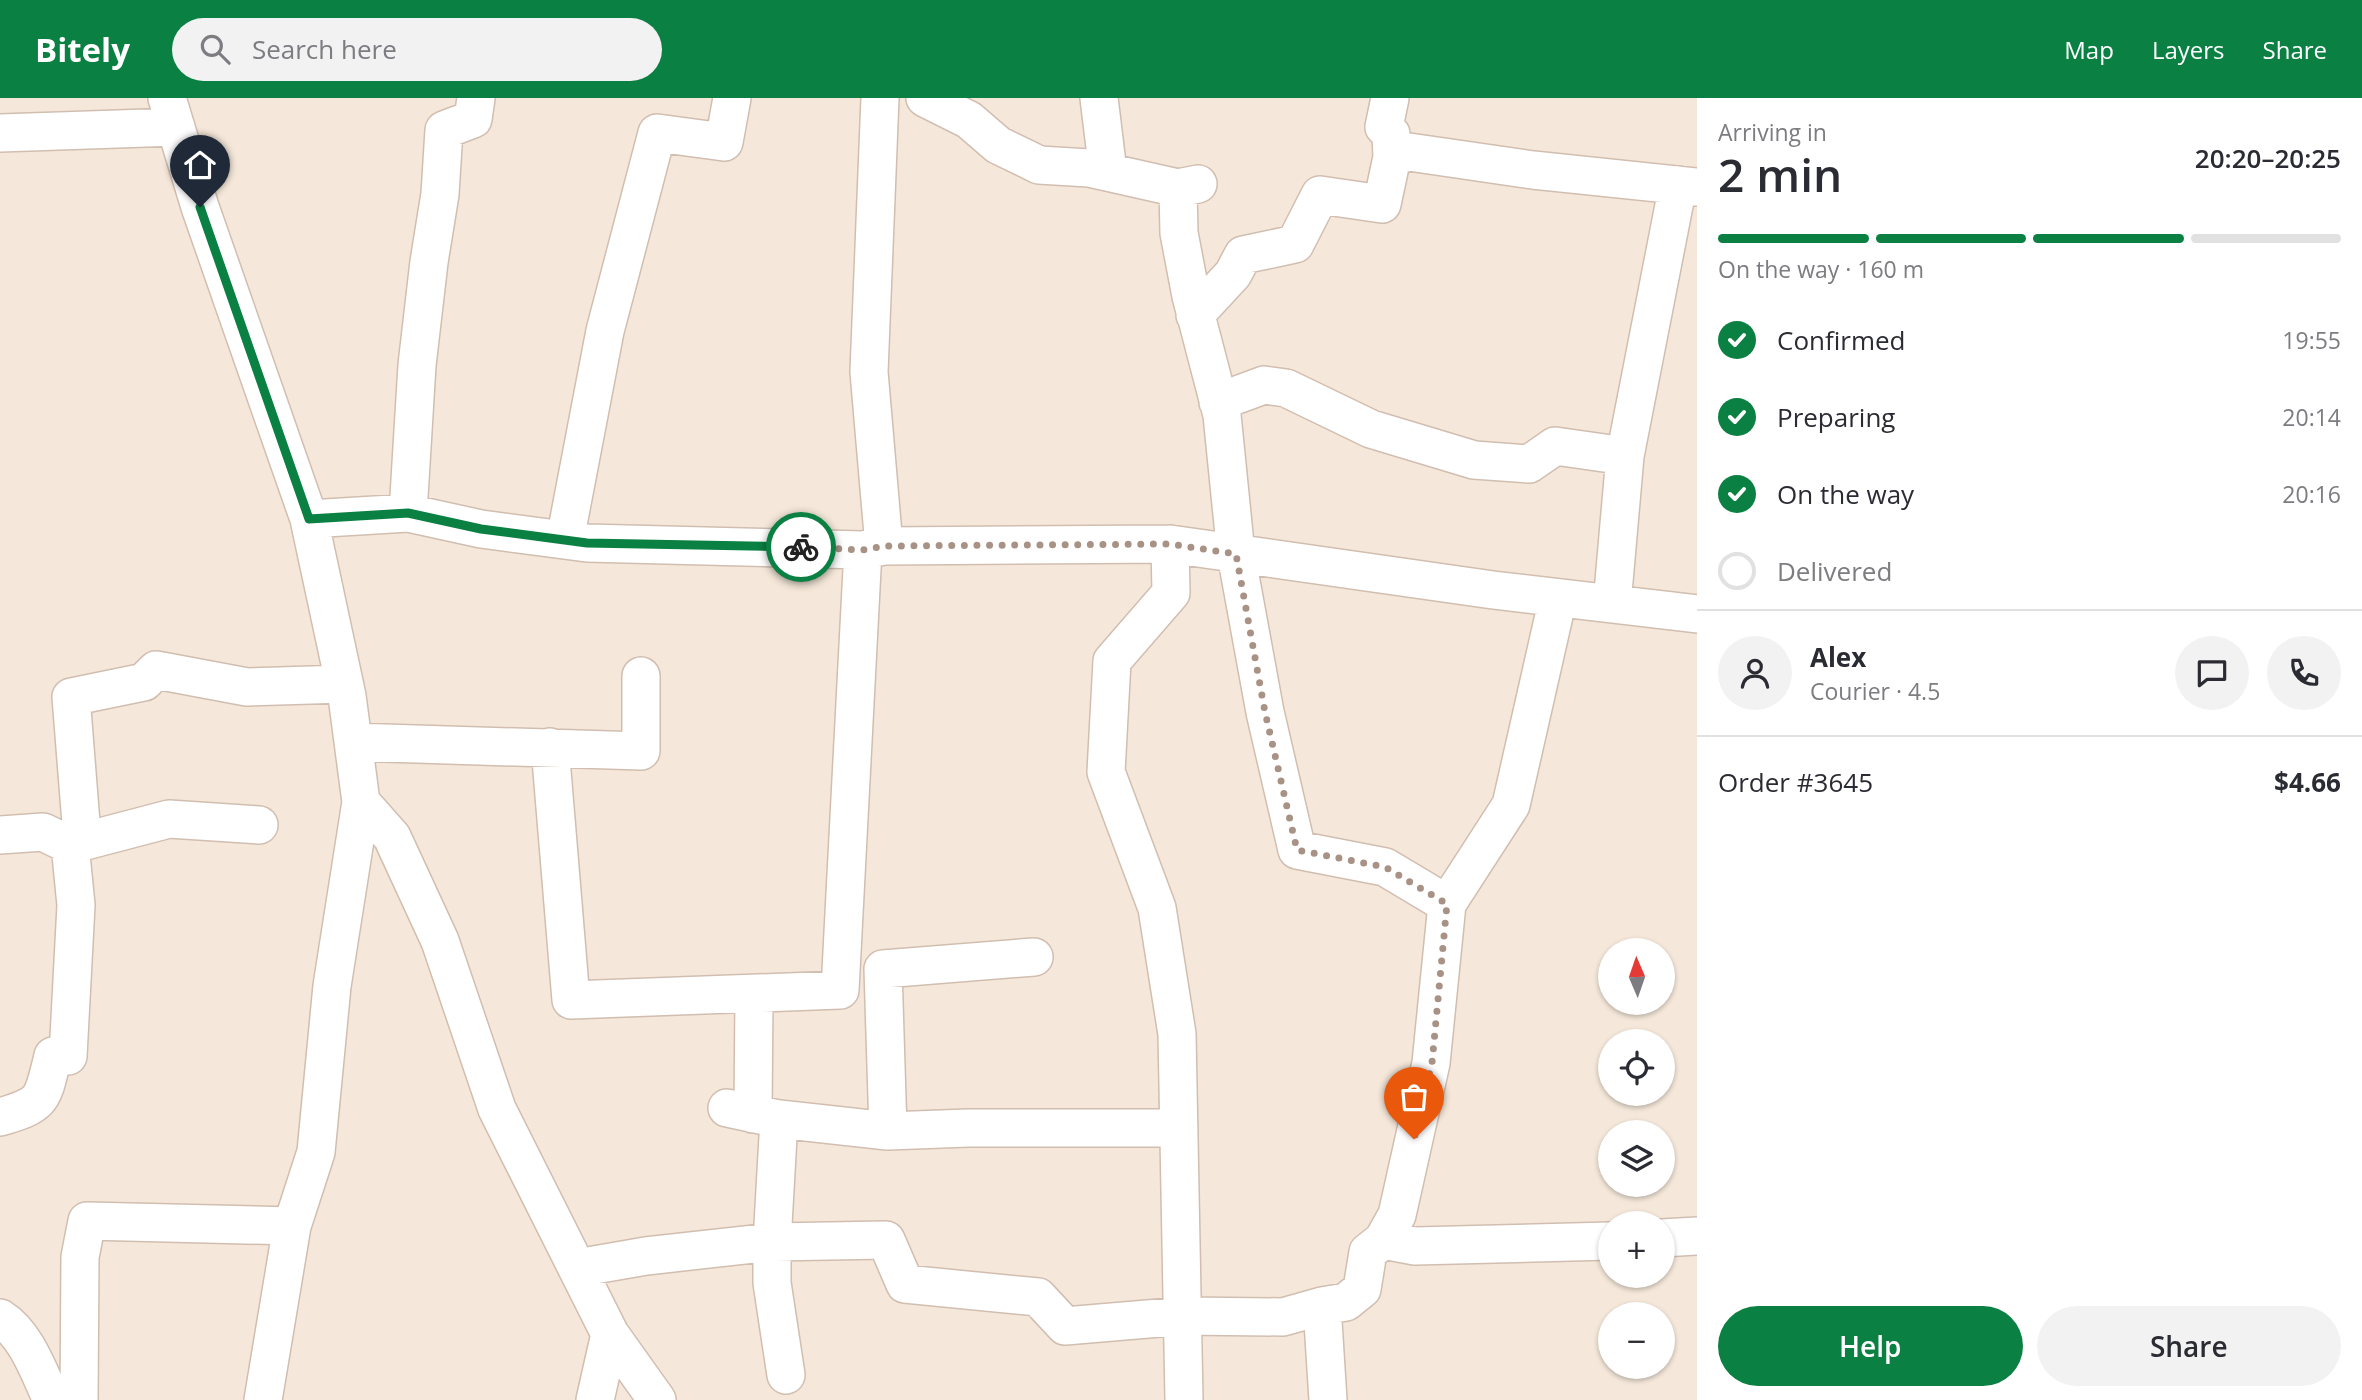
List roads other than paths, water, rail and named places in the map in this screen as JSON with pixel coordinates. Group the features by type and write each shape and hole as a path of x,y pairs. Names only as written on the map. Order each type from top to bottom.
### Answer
{"street":[{"path":"408,513 417,365 440,194 444,130 473,119 476,98"},
{"path":"565,540 605,331 657,134 724,142 732,98"},
{"path":"550,747 571,1000 840,990 874,548 869,372 880,98"},
{"path":"925,98 969,120 998,145 1040,165 1089,168 1188,186 1179,233 1195,314 1222,415 1236,554 1265,712 1297,850 1385,867 1447,904"},
{"path":"1100,98 1108,172"},
{"path":"1195,314 1233,274 1243,255 1296,244 1320,195 1382,204 1392,157 1391,134 1384,127 1390,98"},
{"path":"0,133 171,113 200,207 309,519 344,684 361,802 332,986 316,1152 292,1226 263,1400"},
{"path":"1392,157 1409,152 1533,170 1687,186 1625,456 1612,604"},
{"path":"1218,402 1264,385 1286,388 1371,429 1474,460 1529,464 1555,446 1625,456"},
{"path":"309,519 408,513 481,529 587,543 874,548 1170,544 1558,598 1697,614"},
{"path":"1170,544 1171,593 1112,661 1106,772 1157,908 1177,1034 1184,1400"},
{"path":"577,1268 646,1256 772,1242 887,1240 905,1284 1038,1297 1065,1326 1183,1316 1283,1317 1346,1302 1362,1289 1368,1252 1384,1240 1397,1215 1432,1063 1447,904 1511,805 1558,598"},
{"path":"0,1116 29,1109 43,1097 53,1056 68,1056 76,905 70,845 81,823 71,697 144,682 156,670 247,687 344,684"},
{"path":"353,742 641,751 641,676"},
{"path":"361,802 391,837 440,942 496,1109 610,1334 657,1400"},
{"path":"0,835 43,832 70,845 169,819 260,825"},
{"path":"888,1131 883,969 1034,957"},
{"path":"754,995 753,1114 772,1242 772,1283 786,1375"},
{"path":"753,1114 888,1131 968,1128 1179,1128"},
{"path":"79,1400 80,1257 87,1222 292,1226"},
{"path":"1675,1237 1697,1236"},
{"path":"1384,1240 1415,1246 1598,1241"},
{"path":"1322,1306 1328,1400"},
{"path":"0,1318 9,1324 26,1348 52,1400"},
{"path":"596,1400 610,1334"}]}
